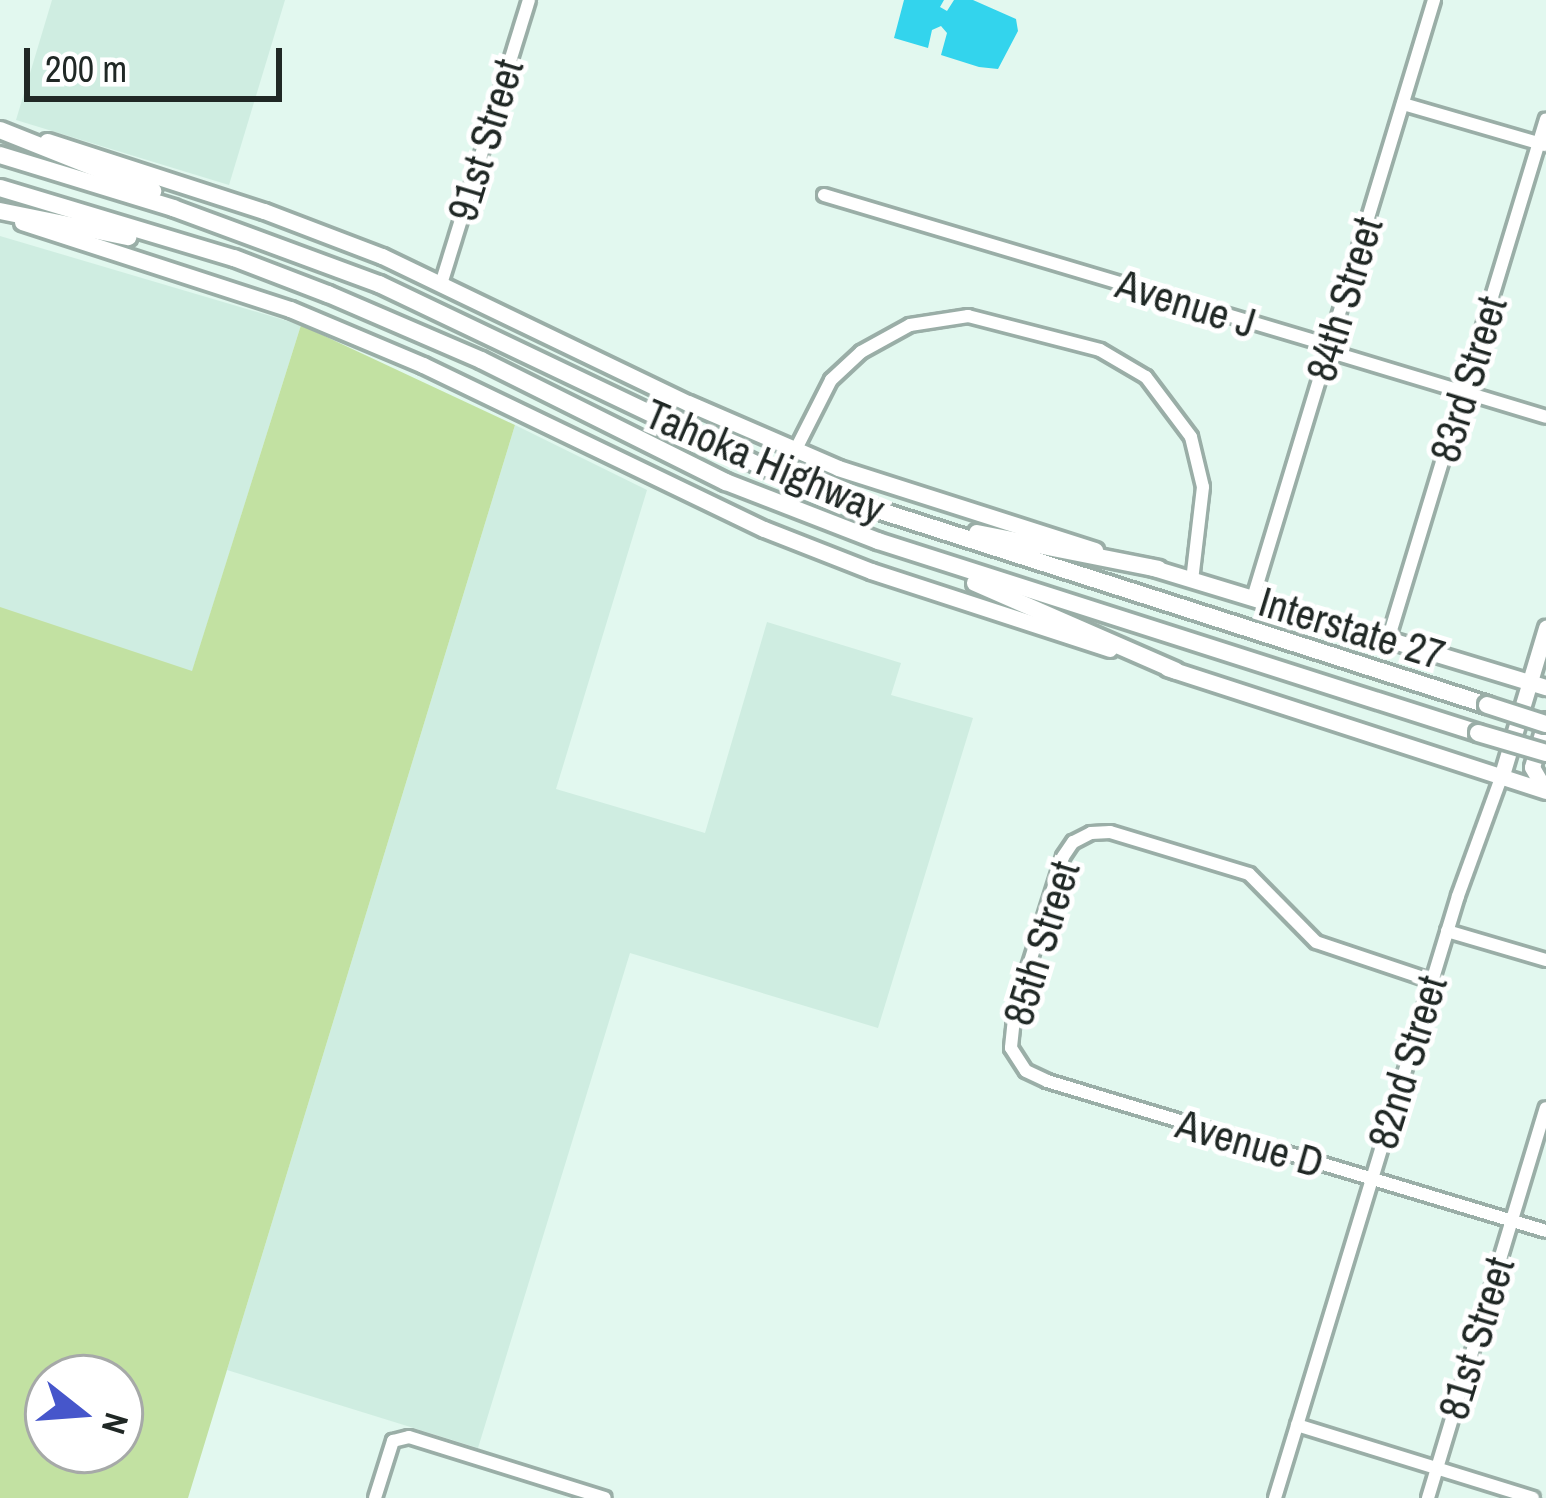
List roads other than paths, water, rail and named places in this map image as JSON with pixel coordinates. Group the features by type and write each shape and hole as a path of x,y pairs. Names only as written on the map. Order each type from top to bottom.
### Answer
{"highway":[{"path":"0,129 275,243"},
{"name":"Tahoka Highway","path":"0,154 275,243 474,325 761,466 898,517 1546,722"},
{"name":"Tahoka Highway","path":"0,188 244,262 462,352 726,482 892,546 1546,753"},
{"path":"0,213 244,262"},
{"path":"898,517 1158,569"},
{"path":"892,546 1176,671"}],"main road":[{"name":"Tahoka Highway","path":"0,129 264,211 442,281 795,451 962,511 1158,569"},
{"name":"Tahoka Highway","path":"0,213 236,290 344,331 803,546 1176,671"},
{"name":"Interstate 27","path":"1158,569 1538,685"},
{"name":"82nd Street","path":"1501,778 1538,685 1546,628"},
{"path":"1176,671 1546,790"},
{"path":"1546,722 1532,767 1546,790"}],"street":[{"name":"91st Street","path":"442,281 529,0"},
{"name":"84th Street","path":"1253,598 1434,0"},
{"path":"1403,104 1542,145"},
{"name":"83rd Street","path":"1388,640 1542,145 1546,119"},
{"name":"Avenue J","path":"824,195 1546,417"},
{"path":"795,451 831,380 861,352 903,328 968,316 1100,350 1146,377 1191,437 1204,488 1192,580"},
{"name":"82nd Street","path":"1276,1498 1447,931 1501,778"},
{"name":"85th Street","path":"1025,1071 1015,1058 1011,1028 1042,920 1066,850 1081,837 1102,832 1249,874 1316,942 1432,981"},
{"path":"1447,931 1546,960"},
{"name":"Avenue D","path":"1025,1071 1546,1231"},
{"name":"81st Street","path":"1428,1498 1546,1108"},
{"path":"1297,1425 1533,1498"},
{"path":"375,1498 393,1441 409,1438 605,1498"}],"water":[{"path":"904,0 944,0 940,7 947,11 954,0 973,0 1016,19 1018,31 998,69 979,67 941,55 947,33 941,26 932,30 928,48 894,38"}]}
